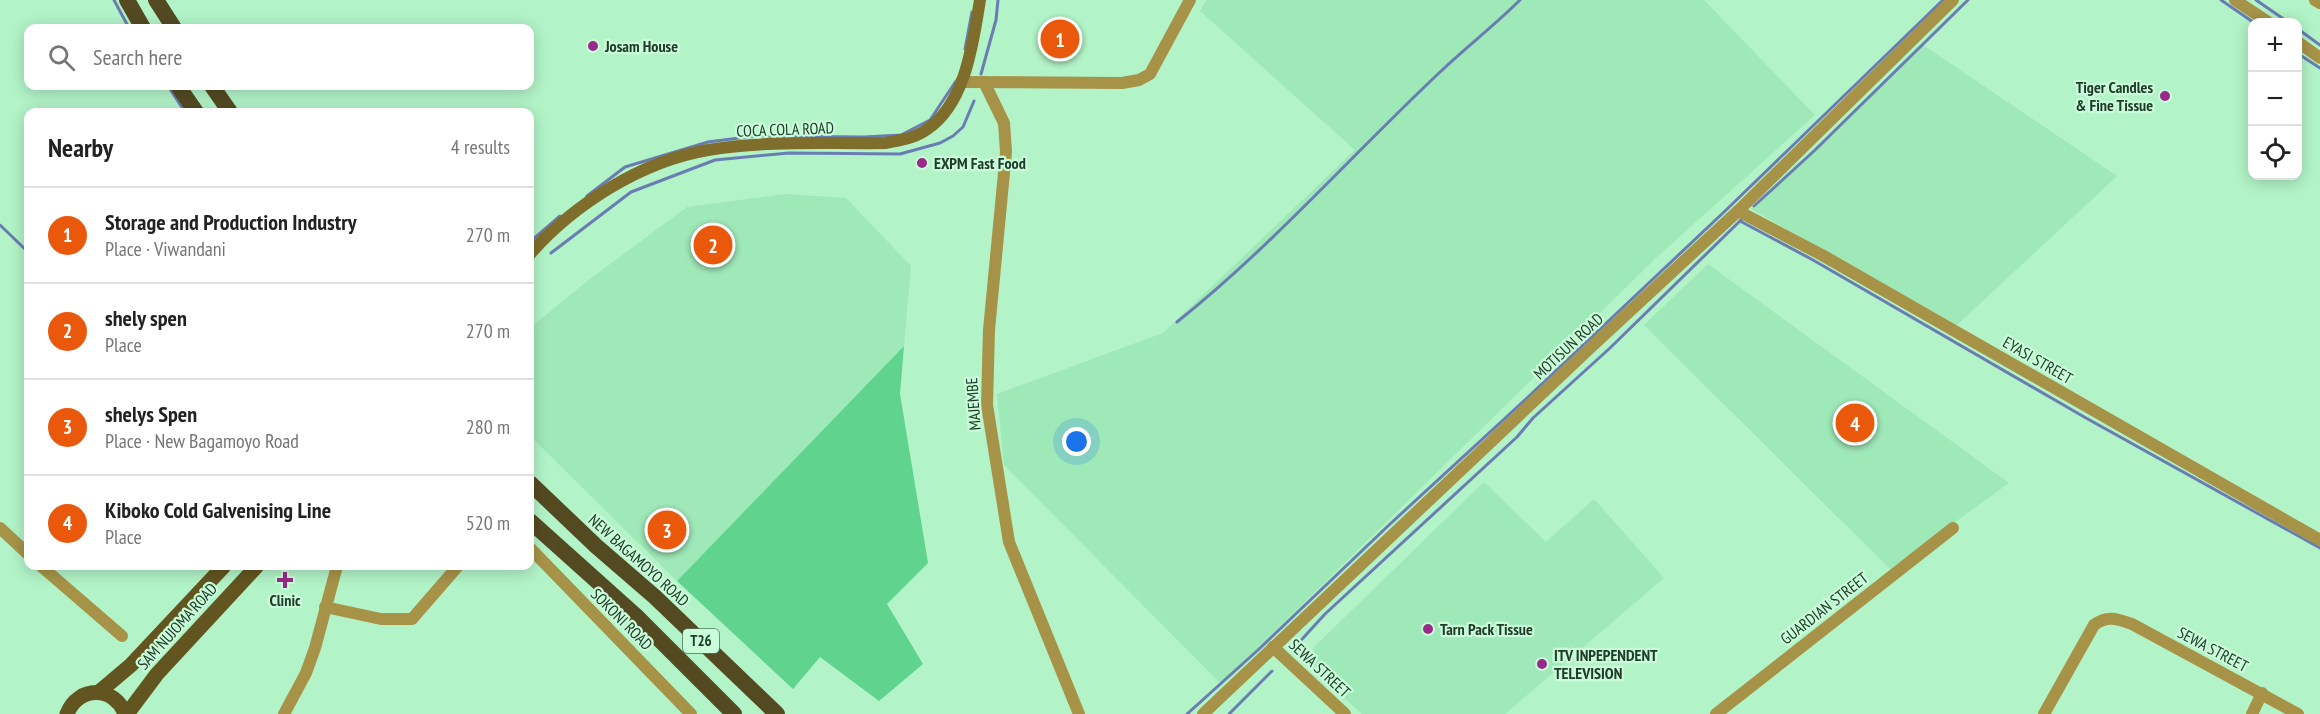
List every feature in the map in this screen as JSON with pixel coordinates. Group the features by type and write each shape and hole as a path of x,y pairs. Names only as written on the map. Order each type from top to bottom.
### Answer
{"highway":[{"path":"127,0 142,24"},
{"path":"156,0 171,24"},
{"path":"181,90 193,108"},
{"path":"215,90 227,108"},
{"name":"NEW BAGAMOYO ROAD","path":"534,487 596,546 655,597 777,714"},
{"name":"T26","path":"534,525 603,587 734,714"}],"main road":[{"name":"COCA COLA ROAD","path":"534,250 561,224 631,177 658,165 710,149 760,145 886,143 925,131 939,120 961,82 980,0"},
{"name":"SAM NUJOMA ROAD","path":"67,714 80,696 89,692 99,692 131,666 220,570"},
{"name":"SAM NUJOMA ROAD","path":"126,714 151,682 253,570"},
{"path":"99,692 117,699 126,714"}],"street":[{"path":"961,82 1122,83 1139,80 1150,74 1190,0"},
{"name":"MOTISUN ROAD","path":"1203,714 1738,211 1953,0"},
{"path":"2235,0 2262,18"},
{"path":"2315,0 2320,3"},
{"path":"2302,45 2320,58"},
{"name":"MAJEMBE","path":"984,82 1004,123 1006,152 989,330 987,405 1009,542 1079,714"},
{"name":"EYASI STREET","path":"1738,211 1822,255 2320,540"},
{"path":"0,528 24,550"},
{"name":"GUARDIAN STREET","path":"1716,714 1953,528"},
{"name":"SOKONI ROAD","path":"534,552 691,714"},
{"path":"46,570 122,636"},
{"path":"284,714 306,673 336,570"},
{"path":"326,607 381,619 412,619 455,570"},
{"name":"SEWA STREET","path":"2044,714 2094,625 2104,618 2132,624 2298,714"},
{"name":"SEWA STREET","path":"1273,647 1345,714"},
{"path":"2252,714 2262,693"}],"shaded area":[{"path":"1206,0 1704,0 1815,115 1658,256 1221,684 1004,465 997,394 1163,333 1355,150 1200,11"},
{"path":"1923,45 2117,176 1957,325 1751,209"},
{"path":"785,194 846,198 911,266 904,346 677,581 534,440 534,325 586,282 687,207"},
{"path":"1708,264 2009,483 1890,569 1644,325"},
{"path":"904,346 900,394 928,563 887,604 923,664 879,701 820,657 793,689 677,581"},
{"path":"1484,482 1546,542 1594,499 1664,578 1505,714 1362,714 1313,669 1313,648"}],"waterway":[{"path":"114,0 127,24"},
{"path":"981,74 996,20 998,0"},
{"path":"1177,322 1245,263 1406,104 1520,0"},
{"path":"1187,714 1724,212 1943,0"},
{"path":"1754,206 1814,151 1968,0"},
{"path":"2221,0 2248,19"},
{"path":"2256,0 2282,18"},
{"path":"965,49 972,12"},
{"path":"2302,32 2320,45"},
{"path":"2302,56 2320,68"},
{"path":"587,196 625,167 708,142 755,136 901,135 930,120 956,81"},
{"path":"171,90 182,108"},
{"path":"551,253 631,192 715,160 789,153 900,154 940,143 953,136 963,127 974,101"},
{"path":"534,239 560,216"},
{"path":"1293,649 1325,614 1517,437 1533,418 1610,348 1742,219"},
{"path":"1740,221 1813,260 2086,418 2320,548"},
{"path":"0,225 24,248"},
{"path":"1229,714 1272,671"}],"place":[{"name":"Storage and Production Industry","path":"1060,39"},
{"name":"Josam House","path":"593,46"},
{"name":"Tiger Candles & Fine Tissue","path":"2165,96"},
{"name":"EXPM Fast Food","path":"922,163"},
{"name":"shely spen","path":"713,245"},
{"name":"Kiboko Cold Galvenising Line","path":"1855,423"},
{"name":"shelys Spen","path":"667,530"},
{"name":"Clinic","path":"285,580"},
{"name":"Tarn Pack Tissue","path":"1428,629"},
{"name":"ITV INPEPENDENT TELEVISION","path":"1542,664"}]}
